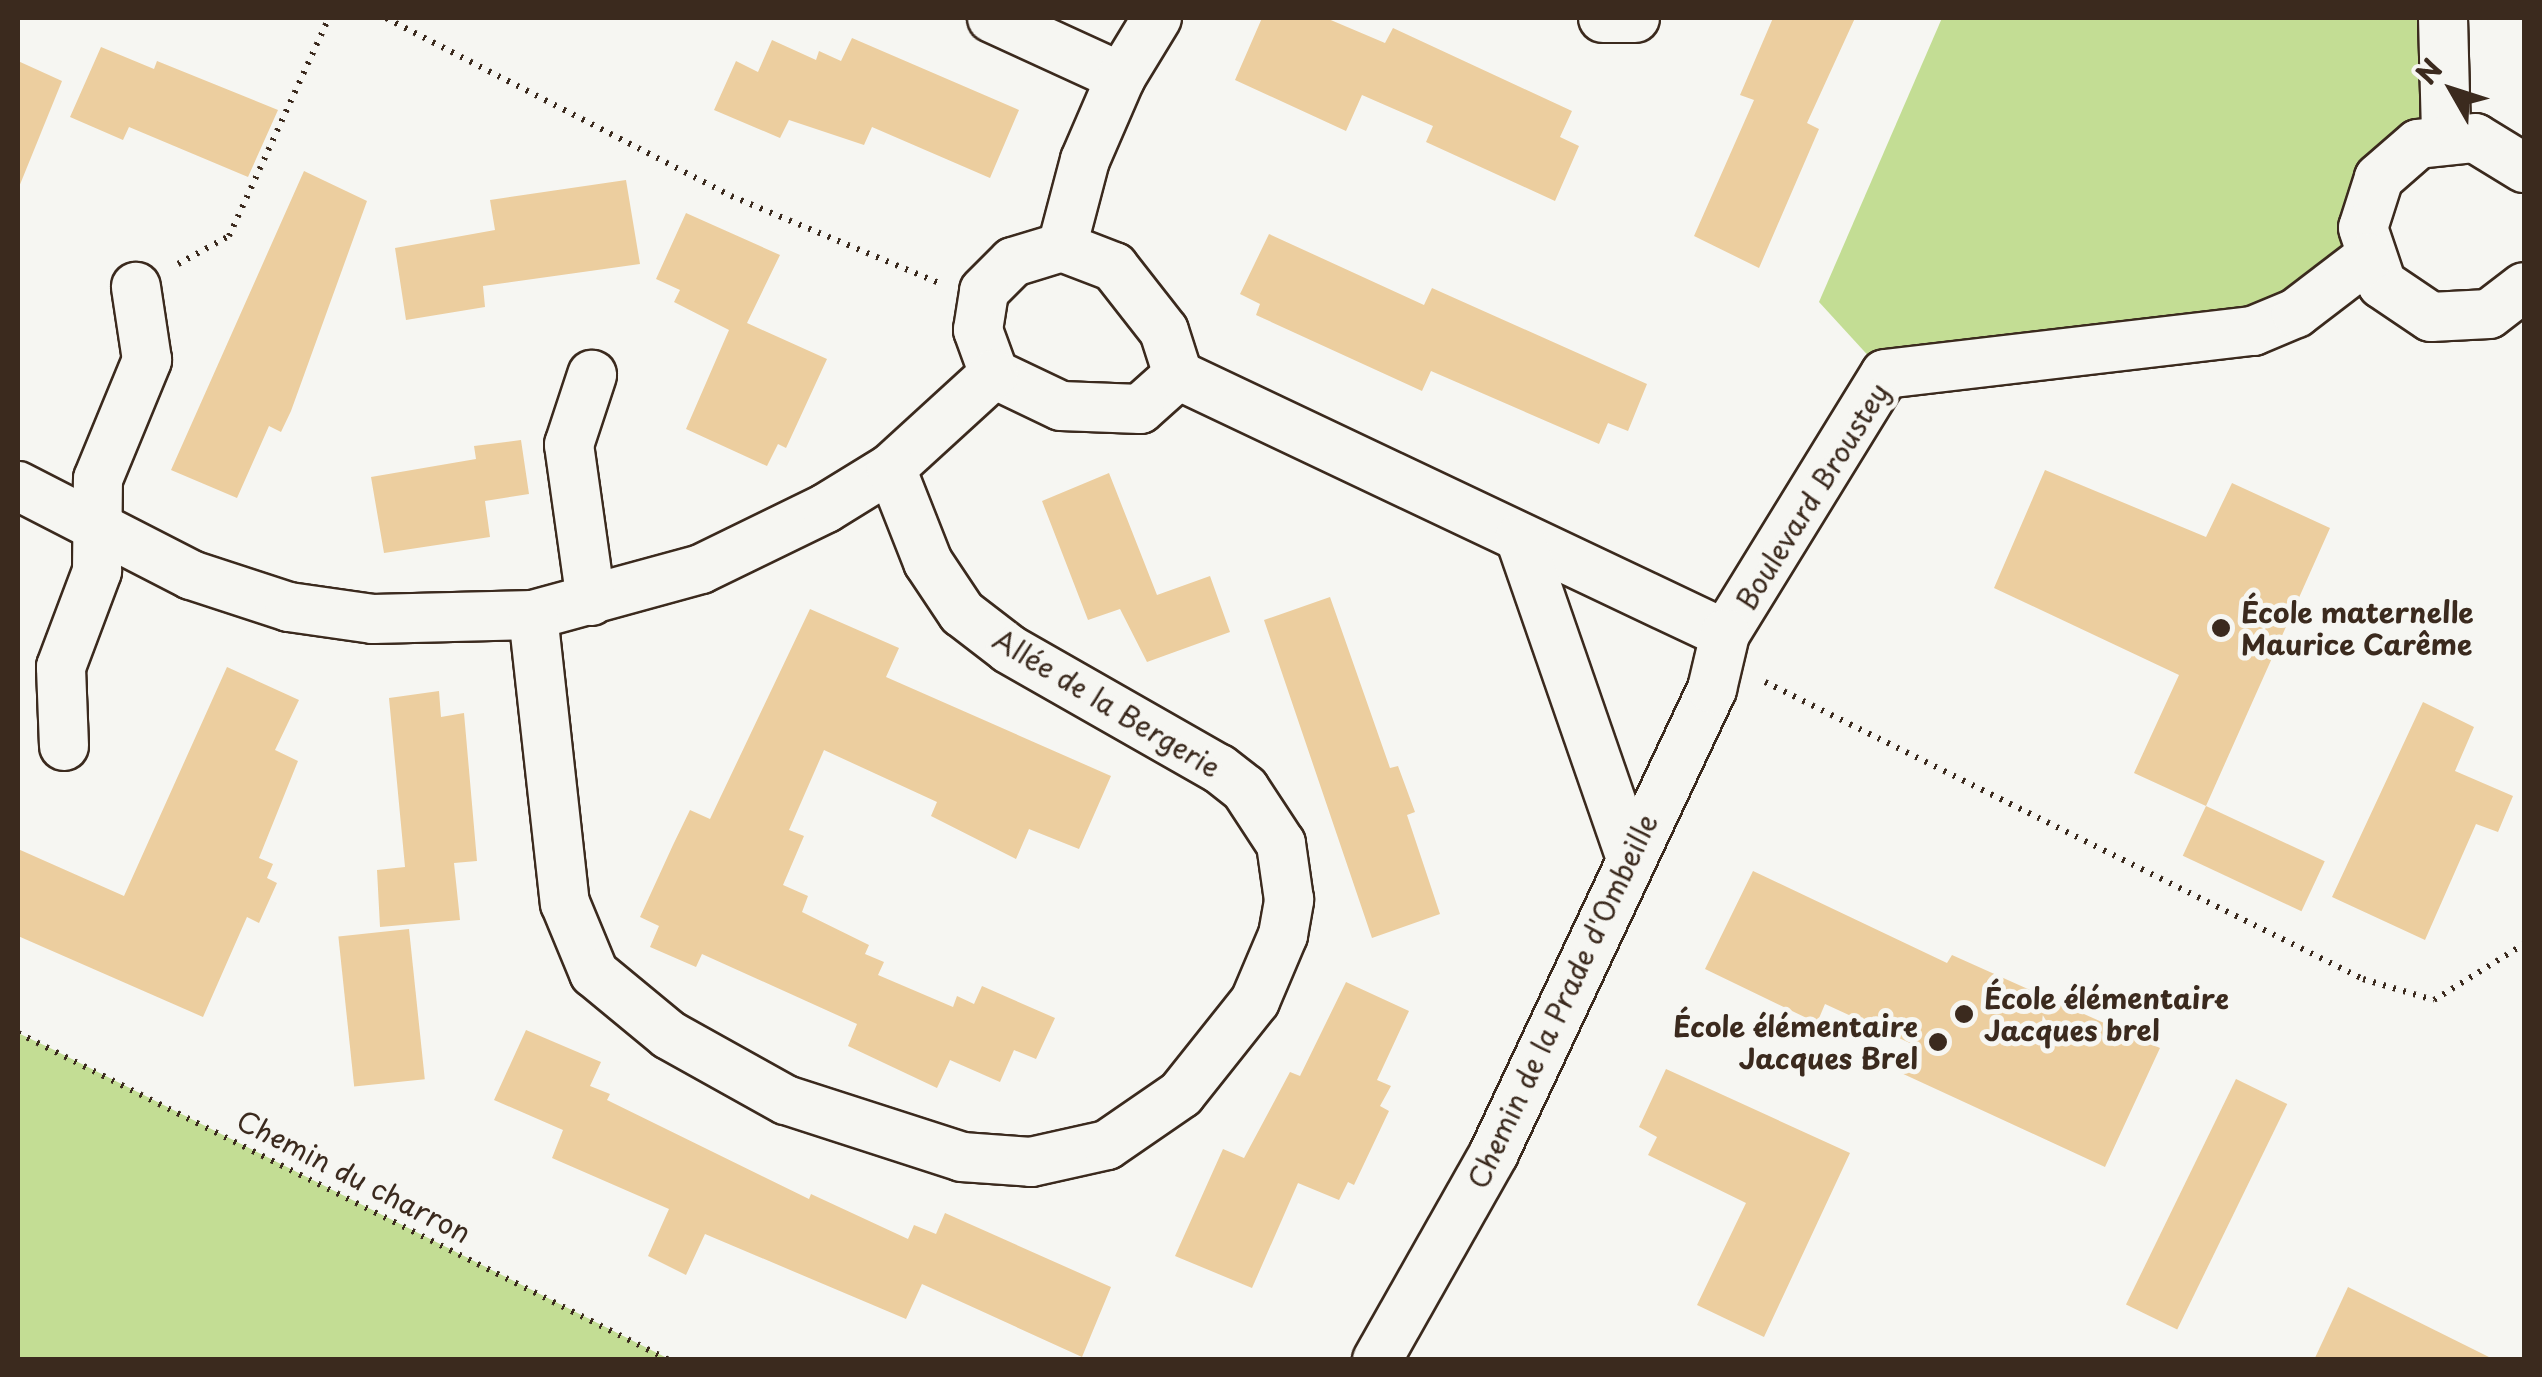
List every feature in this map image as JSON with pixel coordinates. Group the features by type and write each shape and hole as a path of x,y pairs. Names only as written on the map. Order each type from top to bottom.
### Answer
{"street":[{"path":"992,18 1121,77"},
{"path":"1062,247 1085,160 1121,77 1157,18"},
{"path":"1603,18 1634,18"},
{"path":"2443,18 2446,136"},
{"path":"2521,298 2489,314 2431,318 2404,305 2368,258 2363,228 2379,178 2418,144 2446,136 2476,138 2524,168"},
{"path":"1062,247 1114,267 1134,287 1164,331 1178,376 1140,408 1102,411 1061,406 994,374 978,330 984,292 1012,262 1062,247"},
{"name":"Boulevard Broustey","path":"1178,376 1520,538 1720,645 1885,374 2253,331 2296,313 2368,258"},
{"path":"64,746 60,667 97,571 94,528 98,479 147,360 136,287"},
{"path":"18,486 191,575 289,607 373,619 533,615 702,569 891,468 994,374"},
{"path":"591,601 569,446 592,375"},
{"name":"Allée de la Bergerie","path":"533,615 565,903 594,974 669,1035 786,1100 962,1157 1031,1162 1107,1145 1180,1094 1255,1001 1283,935 1289,900 1281,844 1246,788 1009,649 962,613 928,562 891,468"},
{"path":"1520,538 1631,858"},
{"name":"Chemin de la Prade d'Ombeille","path":"1377,1360 1494,1153 1712,688 1720,645"}],"path":[{"path":"136,287 229,236 329,18"},
{"path":"386,18 730,196 954,289 984,292"},
{"path":"1720,645 2363,980 2434,1000 2524,944"},
{"name":"Chemin du charron","path":"18,1033 670,1360"}],"green space":[{"path":"1942,18 2443,18 2447,84 2363,228 2296,313 1885,374 1819,302"},
{"path":"18,1033 50,1048 669,1359 18,1359"}],"building":[{"path":"1262,18 1326,18 1385,43 1393,28 1572,111 1560,137 1579,146 1555,201 1426,142 1433,126 1362,95 1346,131 1235,80"},
{"path":"1773,18 1855,18 1807,123 1819,129 1759,268 1694,236 1754,100 1740,95"},
{"path":"852,38 1019,110 990,178 872,127 864,145 789,120 780,138 714,110 736,61 758,72 772,40 816,60 819,51 841,61"},
{"path":"101,47 154,69 157,61 278,110 248,177 129,127 123,140 70,117"},
{"path":"18,61 62,81 19,187 18,187"},
{"path":"304,171 367,201 291,411 281,432 269,426 237,498 171,470"},
{"path":"626,180 640,264 483,286 485,307 406,320 395,248 495,230 490,200"},
{"path":"686,213 780,255 747,323 827,359 786,448 778,444 767,466 686,429 729,330 674,302 680,290 656,279"},
{"path":"1269,234 1424,305 1432,288 1647,384 1628,431 1608,423 1599,444 1431,371 1422,391 1256,315 1260,304 1240,294"},
{"path":"521,440 529,494 485,501 490,537 384,553 371,477 476,459 474,446"},
{"path":"2045,470 2206,537 2232,483 2330,528 2206,806 2134,773 2179,675 1994,588"},
{"path":"1109,473 1157,595 1210,576 1230,632 1147,662 1120,609 1088,620 1042,501"},
{"path":"1330,597 1390,768 1398,766 1415,812 1407,815 1440,914 1372,938 1264,620"},
{"path":"810,609 899,648 886,677 1111,776 1079,849 1029,829 1016,859 931,816 937,802 824,750 789,830 804,836 783,885 808,896 802,912 869,945 865,954 884,962 878,975 953,1007 957,996 974,1004 982,986 1055,1018 1036,1059 1014,1050 1000,1082 950,1060 937,1088 848,1046 857,1024 702,954 696,967 650,947 659,926 640,917 673,845 690,810 710,819"},
{"path":"227,667 299,700 275,750 298,761 259,858 273,864 267,878 277,883 259,923 247,917 203,1017 18,936 18,849 124,896"},
{"path":"439,691 441,717 464,713 477,861 454,863 460,920 380,927 377,870 405,867 389,698"},
{"path":"2423,702 2474,727 2455,771 2513,796 2498,832 2476,824 2425,940 2332,897"},
{"path":"2206,806 2325,861 2301,911 2183,856"},
{"name":"École élémentaire Jacques brel","path":"1753,871 1947,963 1952,955 2160,1048 2105,1167 1899,1072 1912,1044 1825,1004 1817,1023 1705,969"},
{"path":"409,929 425,1079 354,1087 338,936"},
{"path":"1346,982 1409,1011 1377,1080 1391,1086 1380,1106 1389,1111 1354,1185 1348,1182 1339,1200 1298,1183 1252,1288 1175,1256 1223,1149 1244,1158 1290,1072 1300,1076"},
{"path":"526,1030 601,1062 590,1086 610,1094 607,1100 809,1199 811,1194 908,1239 914,1225 936,1234 945,1213 1111,1287 1082,1357 922,1284 906,1319 705,1234 686,1275 648,1256 669,1209 552,1158 563,1130 494,1100"},
{"path":"1666,1069 1850,1153 1764,1337 1697,1305 1746,1203 1648,1155 1657,1137 1639,1127"},
{"path":"2236,1079 2287,1104 2177,1330 2126,1305"},
{"path":"2348,1287 2495,1360 2314,1360"}],"place":[{"name":"École maternelle Maurice Carême","path":"2221,628"},
{"name":"École élémentaire Jacques brel","path":"1964,1014"},
{"name":"École élémentaire Jacques Brel","path":"1938,1042"}]}
